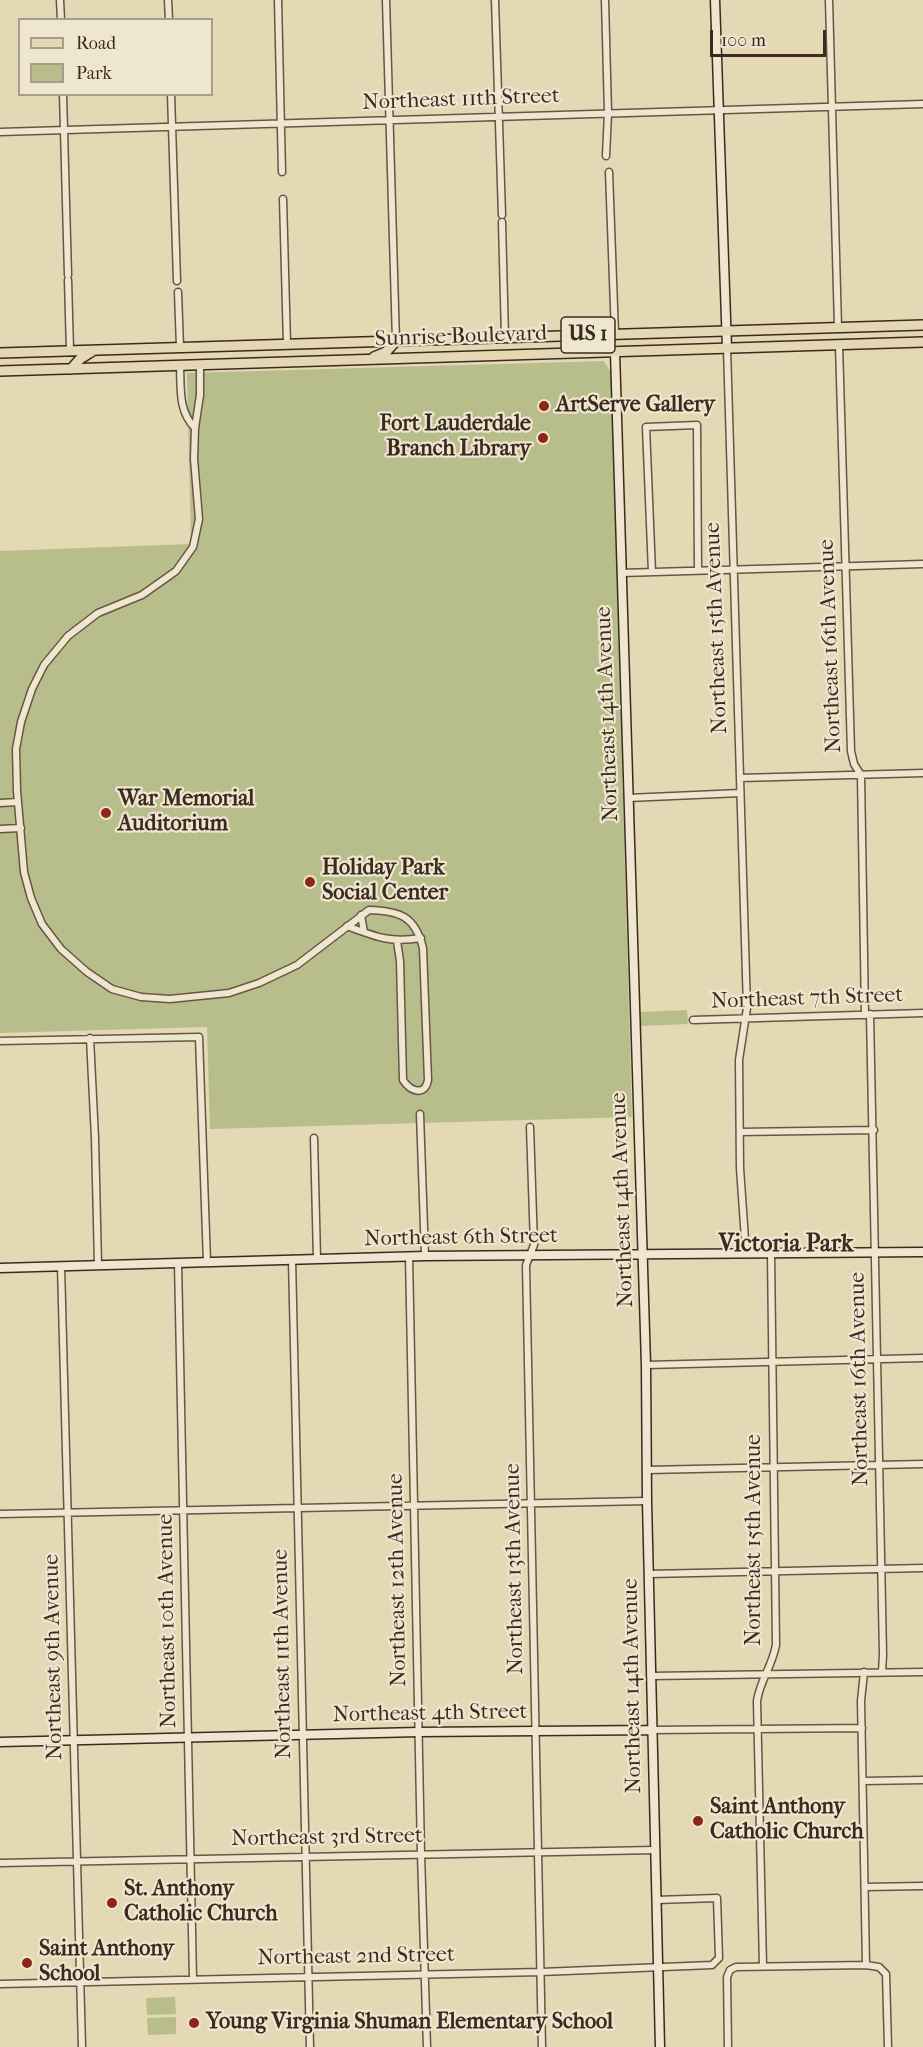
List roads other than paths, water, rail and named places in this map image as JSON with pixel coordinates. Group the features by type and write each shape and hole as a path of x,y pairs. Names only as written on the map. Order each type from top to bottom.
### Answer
{"main road":[{"name":"Sunrise Boulevard","path":"0,353 923,325"},
{"path":"369,359 386,352 396,340"},
{"name":"Sunrise Boulevard","path":"0,371 923,342"},
{"path":"180,365 207,346"},
{"path":"71,369 80,359 95,350"}],"street":[{"path":"60,0 60,18"},
{"path":"168,0 169,18"},
{"path":"278,0 282,172"},
{"path":"387,0 396,340"},
{"path":"495,0 506,338"},
{"path":"604,0 608,113 606,156"},
{"name":"Northeast 15th Avenue","path":"715,0 747,1008 739,1060 746,1254"},
{"path":"829,0 838,327"},
{"path":"63,96 70,351"},
{"path":"171,96 177,281"},
{"name":"Northeast 11th Street","path":"0,132 923,104"},
{"path":"609,172 615,334"},
{"path":"283,199 287,344"},
{"path":"178,292 180,347"},
{"name":"Northeast 16th Avenue","path":"839,345 852,751 854,764 861,775 874,1130 882,1672"},
{"name":"Northeast 14th Avenue","path":"615,352 637,1020 660,2047"},
{"path":"200,364 200,403 195,428 194,459 199,519 193,547 176,571 151,589 98,613 68,636 44,665 32,689 21,722 16,758 22,855 27,885 42,924 61,950 112,989 141,997 170,999 229,993 259,983 297,965 369,910 386,911 404,916 416,927 423,948 428,1080 427,1086 422,1090 408,1088 403,1080 400,961 397,941"},
{"path":"180,365 181,403 188,421 195,428"},
{"path":"652,572 646,427 697,425 698,570"},
{"path":"621,573 923,564"},
{"path":"740,778 923,773"},
{"path":"628,798 740,793"},
{"path":"0,803 18,802"},
{"path":"0,829 21,828"},
{"path":"361,915 364,932"},
{"path":"347,926 397,941 421,938"},
{"name":"Northeast 7th Street","path":"693,1020 923,1013"},
{"path":"0,1041 199,1036 207,1262"},
{"path":"90,1038 98,1265"},
{"path":"420,1114 424,1256"},
{"name":"Northeast 13th Avenue","path":"530,1127 534,1245 526,1265 542,2047"},
{"path":"740,1132 874,1130"},
{"path":"314,1138 316,1259"},
{"name":"Northeast 6th Street","path":"0,1268 409,1256 923,1252"},
{"name":"Northeast 15th Avenue","path":"763,1966 758,1693 759,1686 773,1662 776,1645 771,1254"},
{"name":"Northeast 12th Avenue","path":"409,1256 427,2047"},
{"name":"Northeast 11th Avenue","path":"292,1259 310,2047"},
{"name":"Northeast 10th Avenue","path":"178,1263 194,1979"},
{"name":"Northeast 9th Avenue","path":"61,1266 82,2047"},
{"path":"646,1365 923,1358"},
{"path":"647,1470 923,1464"},
{"path":"0,1514 298,1506 647,1501"},
{"path":"649,1574 923,1568"},
{"path":"864,1672 861,1701 866,1965"},
{"path":"652,1676 923,1672"},
{"name":"Northeast 4th Street","path":"0,1742 536,1730 862,1728"},
{"path":"864,1781 923,1780"},
{"name":"Northeast 3rd Street","path":"0,1863 306,1855 655,1850"},
{"path":"865,1887 923,1886"},
{"name":"Northeast 2nd Street","path":"0,1984 541,1972 712,1965 719,1958 717,1898 656,1900"},
{"path":"728,2047 727,1977 730,1970 736,1967 763,1966 866,1965 879,1967 886,1974 888,2047"}],"place":[{"name":"ArtServe Gallery","path":"544,406"},
{"name":"Fort Lauderdale Branch Library","path":"543,438"},
{"name":"War Memorial Auditorium","path":"106,813"},
{"name":"Holiday Park Social Center","path":"310,882"},
{"name":"Saint Anthony Catholic Church","path":"698,1821"},
{"name":"St. Anthony Catholic Church","path":"112,1903"},
{"name":"Saint Anthony School","path":"27,1963"},
{"name":"Young Virginia Shuman Elementary School","path":"194,2023"}],"district":[{"name":"Victoria Park","path":"786,1245"}]}
